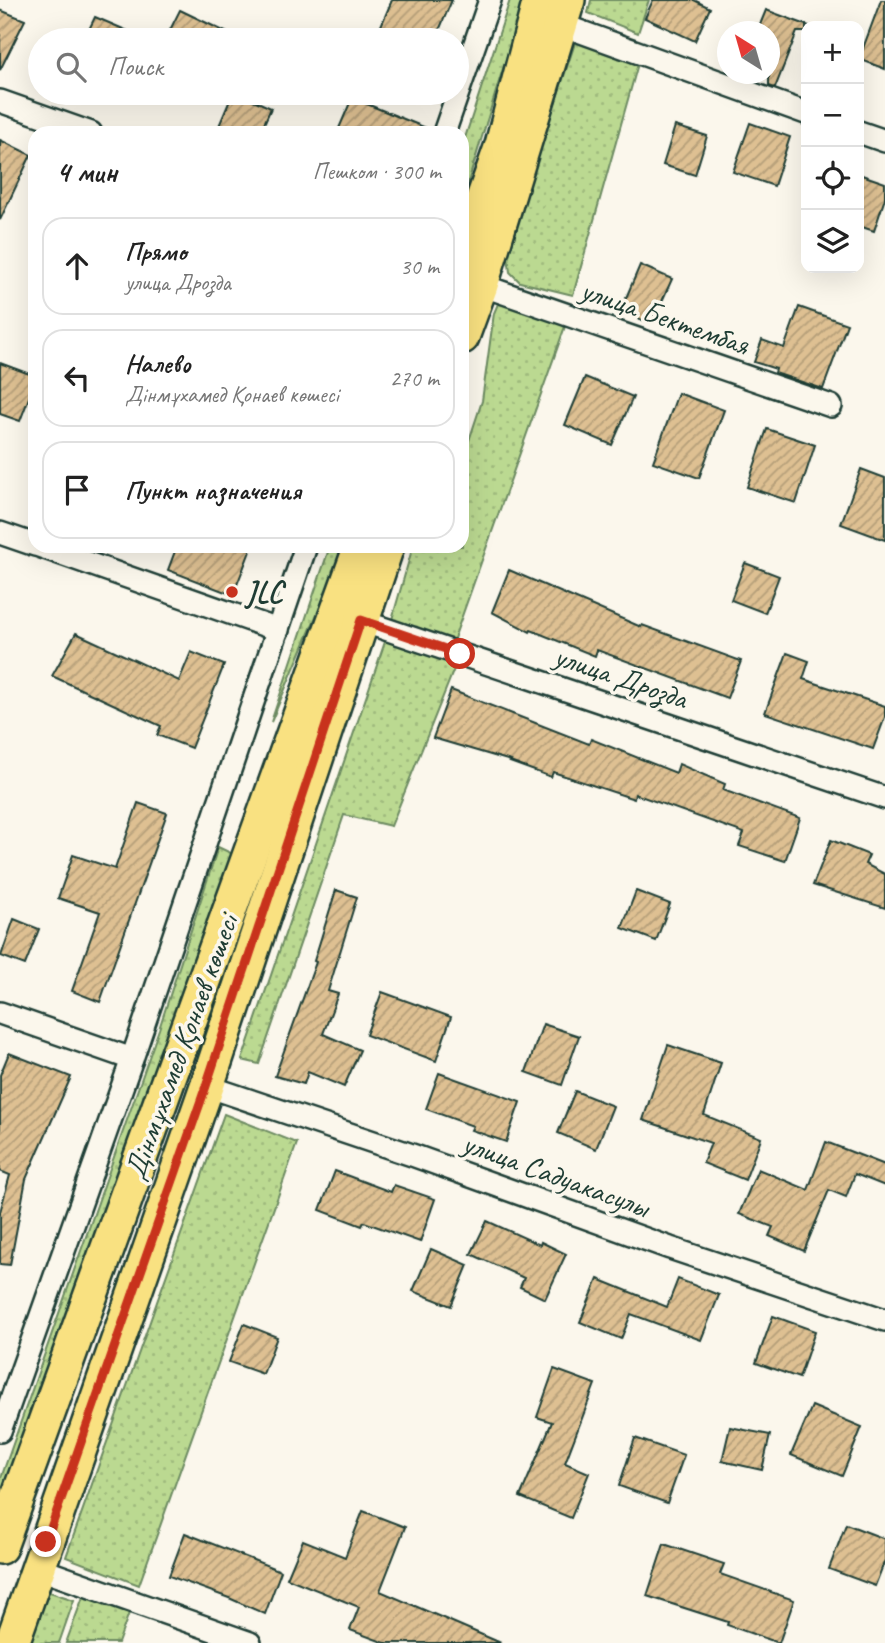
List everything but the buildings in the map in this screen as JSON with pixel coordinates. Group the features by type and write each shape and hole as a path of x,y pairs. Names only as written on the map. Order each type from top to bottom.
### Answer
{"main road":[{"path":"471,272 540,0"},
{"path":"471,272 565,12"},
{"name":"Дінмұхамед Қонаев көшесі","path":"12,1643 206,1086 349,616 360,553"},
{"name":"Дінмұхамед Қонаев көшесі","path":"0,1547 349,616 383,553"}],"street":[{"path":"469,61 490,0"},
{"path":"565,12 801,111"},
{"path":"0,101 71,126"},
{"path":"446,126 454,105"},
{"path":"864,134 885,141"},
{"name":"улица Бектембая","path":"471,272 831,406"},
{"path":"0,533 28,542"},
{"path":"60,553 278,630"},
{"path":"0,1431 132,1059 304,553"},
{"name":"улица Дрозда","path":"349,616 885,798"},
{"path":"0,1013 132,1059"},
{"name":"улица Садуакасулы","path":"206,1086 885,1320"},
{"path":"37,1568 250,1643"}],"green space":[{"path":"510,0 524,0 469,179 469,126"},
{"path":"591,0 649,0 638,33 588,13"},
{"path":"579,31 641,53 573,295 520,282 510,272 507,248"},
{"path":"503,292 569,315 450,650 460,654 391,826 344,815 259,1064 242,1060 389,630 411,553 469,553 469,441 482,401 494,313"},
{"path":"328,553 343,553 271,722"},
{"path":"218,847 235,855 0,1521 0,1481 159,1029"},
{"path":"224,1114 297,1143 139,1585 66,1557"},
{"path":"87,1586 133,1602 118,1643 66,1643"},
{"path":"44,1590 74,1600 59,1643 26,1643"}],"place":[{"name":"JLC","path":"232,592"}],"route":[{"path":"46,1542 206,1086 361,620 460,654"}]}
